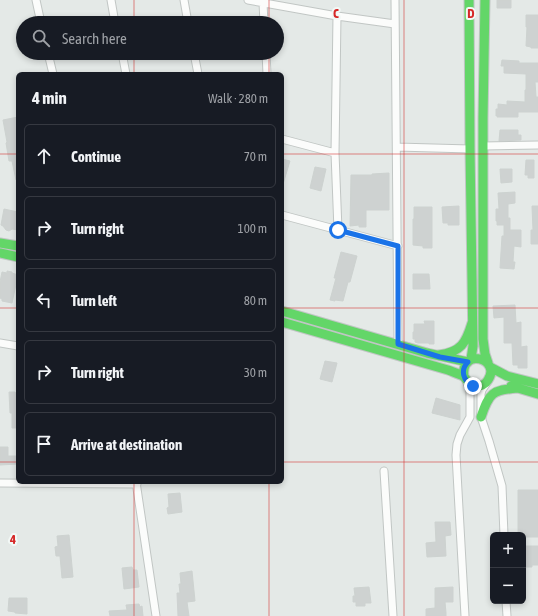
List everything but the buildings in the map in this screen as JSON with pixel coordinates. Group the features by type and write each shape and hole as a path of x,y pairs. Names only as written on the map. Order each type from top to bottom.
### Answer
{"main road":[{"path":"465,379 464,369 470,360 473,346 469,0"},
{"path":"485,0 483,146 484,339 485,354 491,371 491,376 486,383"},
{"path":"0,243 16,246"},
{"path":"0,253 16,257"},
{"path":"284,313 434,355 470,360 480,358 497,372 538,384"},
{"path":"284,323 440,367 465,379 469,384 477,386 486,383 502,384 538,394"},
{"path":"434,355 452,352 460,348 468,337 472,323"},
{"path":"481,417 486,401 490,395 504,388 518,388"}],"street":[{"path":"36,0 39,16"},
{"path":"111,0 114,16"},
{"path":"184,0 187,16"},
{"path":"248,0 337,16 395,24"},
{"path":"396,0 398,344"},
{"path":"263,3 264,16"},
{"path":"337,16 335,153 338,230"},
{"path":"50,60 52,72"},
{"path":"123,60 126,72"},
{"path":"195,60 198,72"},
{"path":"266,60 267,72"},
{"path":"284,140 335,153"},
{"path":"483,146 538,145"},
{"path":"397,147 470,149"},
{"path":"284,215 398,246"},
{"path":"0,343 16,346"},
{"path":"465,379 470,389 470,417 456,444 465,616"},
{"path":"486,383 481,394 481,417 502,486 504,532"},
{"path":"470,417 481,417"},
{"path":"384,471 393,616"},
{"path":"0,483 16,483"},
{"path":"137,484 156,616"},
{"path":"506,604 507,616"}],"traffic: fast":[{"path":"469,0 473,346 471,359"},
{"path":"485,0 483,118 483,339 488,363"},
{"path":"0,243 16,246"},
{"path":"0,253 16,257"},
{"path":"284,312 427,353 468,362"},
{"path":"284,323 448,370 463,376 469,383 475,386 479,386 487,382 491,373 490,366 480,359 468,361 464,367 464,377"},
{"path":"439,355 453,352 458,349 465,341 472,323"},
{"path":"490,367 507,376 538,384"},
{"path":"511,386 538,394"},
{"path":"481,417 486,403 493,394 502,390 518,388"}],"route":[{"path":"338,230 398,246 398,344 440,357 468,362 465,365 463,373 466,381 473,386"}]}
